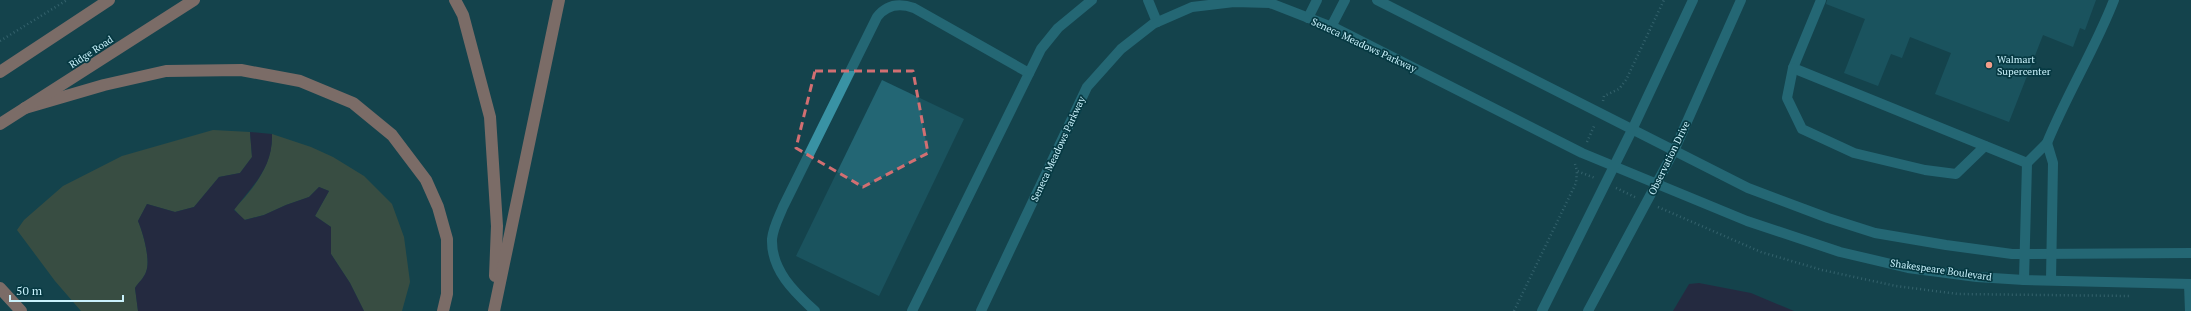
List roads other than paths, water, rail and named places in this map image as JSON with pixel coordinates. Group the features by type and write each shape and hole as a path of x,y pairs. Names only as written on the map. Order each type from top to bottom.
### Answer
{"highway":[{"path":"0,72 109,0"},
{"name":"Ridge Road","path":"0,124 194,0"},
{"path":"455,0 463,15 490,117 497,226 494,311"},
{"path":"494,311 559,0"},
{"path":"25,108 104,85 166,71 241,70 300,81 352,103 392,135 426,180 438,207 447,238 447,294 443,311"},
{"path":"0,288 21,311"}],"street":[{"path":"912,311 1041,50 1058,28 1092,0"},
{"path":"1148,0 1157,22"},
{"path":"1308,18 1317,0"},
{"path":"1331,27 1345,0"},
{"path":"1377,0 1748,188 1828,218 1875,233 1946,245 2024,254 2191,253"},
{"path":"1542,311 1632,130 1693,0"},
{"name":"Observation Drive","path":"1588,311 1674,151 1741,0"},
{"path":"1821,0 1793,68 1787,98 1802,129 1854,153 1925,170 1956,174 1985,146"},
{"path":"2024,280 2027,163 2047,143 2063,105 2084,68 2114,0"},
{"name":"Seneca Meadows Parkway","path":"981,311 1087,87 1121,49 1157,22 1192,7 1234,2 1270,3 1331,27 1582,153 1656,185"},
{"path":"815,311 791,289 780,271 773,250 772,238 783,207 877,17 882,10 903,4 914,8 1029,73"},
{"path":"1793,68 2027,163"},
{"path":"2047,143 2054,163 2051,280"},
{"name":"Shakespeare Boulevard","path":"1656,185 1747,222 1840,252 1908,268 1977,277 2024,280 2190,284"},
{"path":"2190,284 2190,311"}],"place":[{"name":"Walmart Supercenter","path":"1989,65"}]}
